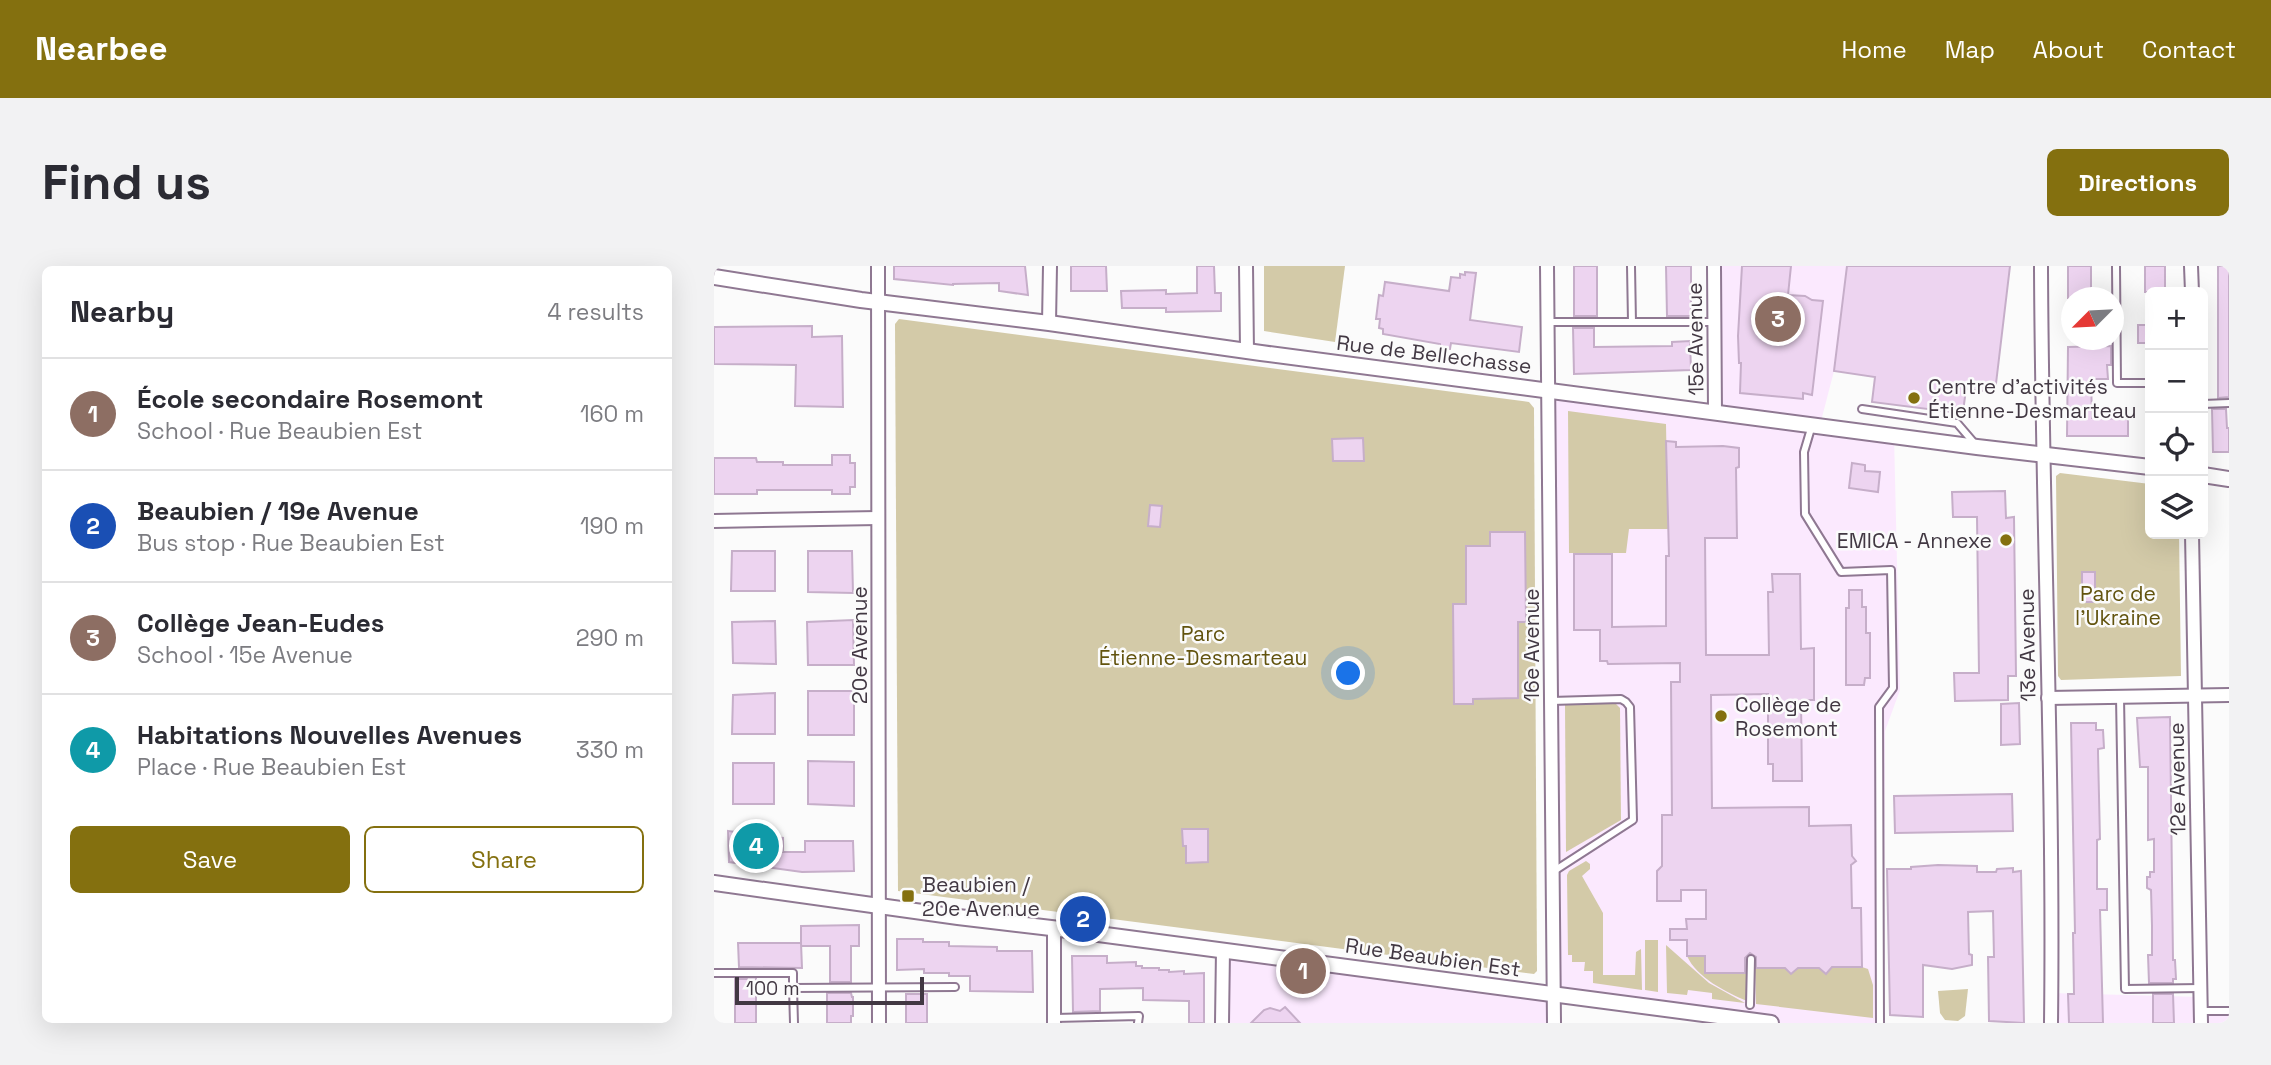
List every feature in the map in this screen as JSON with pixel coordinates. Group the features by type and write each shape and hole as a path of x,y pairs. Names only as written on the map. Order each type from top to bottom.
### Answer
{"street":[{"name":"20e Avenue","path":"878,266 879,1023"},
{"path":"1049,323 1050,266"},
{"path":"1246,266 1247,351"},
{"name":"16e Avenue","path":"1547,266 1554,1023"},
{"name":"15e Avenue","path":"1714,266 1715,412"},
{"name":"13e Avenue","path":"2042,266 2042,454 2048,698 2051,1023"},
{"path":"2191,266 2192,287"},
{"name":"Rue de Bellechasse","path":"714,277 878,302 1247,351 1977,447 2145,466"},
{"path":"2208,476 2229,479"},
{"path":"714,521 878,518"},
{"name":"12e Avenue","path":"2192,539 2201,1017"},
{"path":"2048,698 2229,695"},
{"name":"Rue Beaubien Est","path":"714,883 1554,994 1720,1020 1771,1023"},
{"path":"1054,928 1054,1020"},
{"path":"1222,1023 1223,950"}],"lane":[{"path":"1631,266 1632,322"},
{"path":"2116,266 2117,383 2145,383"},
{"path":"1548,322 1714,322"},
{"path":"2208,404 2229,403"},
{"path":"1862,409 1956,423 1977,447"},
{"path":"1813,425 1804,452 1805,514 1841,572 1891,570 1893,688 1879,707 1880,1023"},
{"path":"2120,697 2125,989 2201,988"},
{"path":"1551,701 1621,699 1630,707 1633,820 1553,872"},
{"path":"1750,1005 1751,959"},
{"path":"714,973 793,973 794,1023"},
{"path":"793,988 955,987"},
{"path":"2201,1017 2229,1011"},
{"path":"1054,1020 1139,1017 1139,1023"}],"shaded area":[{"name":"Collège de Rosemont","path":"1714,266 1847,266 1834,371 1820,425 1894,435 1900,690 1885,731 1884,1023 1771,1023 1555,994 1554,1023 1223,1023 1223,950 1554,994 1549,390 1715,411"},
{"path":"2051,993 2201,997 2204,1016 2229,1015 2229,1023 2051,1023"}],"green space":[{"path":"1264,266 1345,266 1335,342 1264,331"},
{"name":"Parc Étienne-Desmarteau","path":"899,319 1529,402 1534,408 1537,971 1534,974 898,891 895,324"},
{"path":"1568,411 1666,424 1668,529 1629,529 1626,553 1569,553"},
{"name":"Parc de l'Ukraine","path":"2060,473 2145,483 2145,539 2179,539 2181,676 2061,680 2058,676 2056,476"},
{"path":"1615,703 1620,708 1621,820 1566,852 1565,705"},
{"path":"1586,861 1590,864 1590,869 1582,876 1603,913 1603,975 1635,975 1636,952 1641,949 1642,990 1593,983 1593,971 1584,971 1585,962 1572,962 1572,955 1568,955 1567,875"},
{"path":"1645,940 1658,940 1658,992 1645,990"},
{"path":"1666,945 1709,983 1745,1003 1712,999 1712,993 1688,990 1687,995 1667,993"},
{"path":"1687,956 1705,956 1705,973 1748,973 1747,1001 1705,978"},
{"path":"1832,967 1868,969 1873,985 1873,1018 1756,1004 1755,968 1785,968 1791,974 1798,968 1819,968 1826,974"},
{"path":"1968,989 1965,1016 1958,1021 1945,1020 1940,1013 1938,991"}],"building":[{"path":"894,266 1025,266 1028,295 999,291 999,283 953,285 894,279"},
{"path":"1071,266 1106,266 1107,291 1071,291"},
{"path":"1197,266 1214,266 1215,293 1221,293 1221,311 1166,312 1166,308 1122,308 1121,291 1166,290 1166,294 1197,293"},
{"path":"1574,266 1597,266 1597,316 1574,316"},
{"path":"1666,266 1691,266 1691,316 1667,316"},
{"path":"1742,266 1791,266 1788,295 1823,301 1812,395 1803,393 1803,399 1740,393 1738,336"},
{"path":"1847,266 2010,266 1995,392 1966,389 1963,412 1872,402 1875,377 1834,371"},
{"path":"2068,266 2091,266 2091,287 2068,287"},
{"path":"2145,266 2165,266 2165,287 2145,287"},
{"path":"2218,266 2229,266 2229,397 2218,398"},
{"path":"1465,272 1476,273 1470,320 1522,327 1519,352 1451,343 1450,349 1440,348 1440,344 1383,334 1383,329 1379,328 1380,319 1376,319 1379,295 1383,296 1385,282 1449,291 1451,277 1460,278 1460,274 1465,275"},
{"path":"2138,325 2145,325 2145,343 2138,343"},
{"path":"812,326 812,337 842,336 843,407 795,406 796,365 714,364 714,327"},
{"path":"1573,328 1594,328 1594,347 1672,346 1672,342 1690,341 1691,370 1574,374"},
{"path":"2068,350 2111,350 2111,365 2107,365 2108,379 2091,379 2092,418 2128,419 2128,436 2067,436"},
{"path":"2212,409 2226,409 2229,452 2213,452"},
{"path":"1363,438 1364,461 1333,461 1332,439"},
{"path":"1666,441 1676,442 1676,447 1739,448 1739,467 1736,468 1737,538 1705,538 1706,655 1769,655 1768,592 1773,592 1772,574 1800,574 1801,649 1814,648 1814,700 1801,700 1802,781 1773,781 1773,764 1768,764 1768,694 1711,695 1712,808 1809,807 1809,826 1851,825 1852,856 1856,861 1851,865 1852,908 1861,908 1862,967 1832,967 1826,974 1819,968 1798,968 1791,974 1785,968 1756,968 1756,957 1750,953 1745,958 1745,973 1705,973 1705,956 1687,956 1687,940 1670,940 1670,929 1687,929 1686,919 1706,919 1706,890 1681,890 1681,901 1657,901 1657,871 1662,866 1662,815 1672,815 1671,682 1680,682 1680,663 1608,664 1607,661 1600,661 1600,630 1574,630 1574,554 1612,554 1612,627 1666,626 1666,556 1669,556"},
{"path":"832,455 850,455 850,463 855,463 855,487 850,487 850,494 832,494 832,490 757,490 757,494 714,494 714,458 756,458 757,462 783,462 783,465 832,465"},
{"path":"1852,463 1865,465 1865,471 1880,472 1878,492 1849,488"},
{"path":"2005,491 2006,518 2014,517 2016,676 2008,676 2008,700 1955,701 1954,673 1979,673 1977,517 1953,517 1952,492"},
{"path":"1150,505 1162,506 1160,527 1148,526"},
{"path":"1490,532 1525,532 1526,622 1518,622 1518,698 1473,699 1473,704 1454,704 1453,604 1466,604 1466,546 1490,546"},
{"path":"732,551 775,551 775,591 731,591"},
{"path":"808,551 852,551 853,593 808,592"},
{"path":"2082,572 2095,572 2095,602 2082,602"},
{"path":"1849,590 1862,590 1862,607 1866,607 1866,633 1870,633 1870,678 1865,678 1864,685 1846,685 1846,608 1849,608"},
{"path":"853,620 854,665 808,665 807,622"},
{"path":"775,621 776,664 733,663 732,622"},
{"path":"808,691 854,691 854,735 808,735"},
{"path":"775,693 775,734 732,734 733,695"},
{"path":"2019,703 2020,744 2001,745 2001,704"},
{"path":"2170,717 2173,960 2176,979 2173,979 2173,983 2149,983 2148,955 2152,955 2152,926 2151,890 2147,888 2147,877 2150,877 2150,872 2154,872 2154,839 2148,840 2148,767 2140,767 2137,718"},
{"path":"2071,723 2096,723 2096,730 2103,730 2104,748 2098,749 2100,839 2097,840 2097,889 2107,889 2107,910 2100,910 2103,1023 2069,1023 2068,994 2074,994 2075,933"},
{"path":"808,761 854,762 854,806 808,804"},
{"path":"733,763 774,763 774,804 733,804"},
{"path":"2012,794 2013,831 1895,833 1894,796"},
{"path":"1182,829 1208,829 1208,862 1186,863"},
{"path":"728,831 783,838 783,852 805,852 805,841 853,841 854,871 802,872 729,862"},
{"path":"1938,865 1977,866 1977,872 2013,868 2013,872 2021,871 2024,1023 1989,1021 1988,957 1994,957 1993,911 1968,912 1969,954 1972,955 1972,965 1952,969 1923,965 1923,1017 1890,1015 1887,869"},
{"path":"859,925 859,946 851,946 851,982 830,982 830,946 801,946 801,926"},
{"path":"897,939 949,942 949,946 997,947 997,951 1032,951 1033,992 970,991 970,976 924,973 924,969 897,970"},
{"path":"738,943 801,943 802,968 739,967"},
{"path":"1072,956 1107,956 1107,963 1136,962 1136,966 1142,968 1184,971 1184,974 1204,973 1204,1023 1189,1023 1189,1001 1143,1000 1143,988 1100,989 1100,1011 1073,1012"},
{"path":"735,979 756,979 756,1023 735,1023"},
{"path":"827,993 851,993 851,1023 827,1023"},
{"path":"906,994 927,994 927,1023 906,1023"},
{"path":"2153,994 2173,994 2174,1023 2153,1023"},
{"path":"1285,1007 1300,1023 1251,1023 1264,1010 1270,1008 1280,1011"}],"place":[{"name":"Collège Jean-Eudes","path":"1778,319"},
{"name":"Centre d'activités Étienne-Desmarteau","path":"1914,398"},
{"name":"EMICA - Annexe","path":"2006,540"},
{"name":"Collège de Rosemont","path":"1721,716"},
{"name":"Habitations Nouvelles Avenues","path":"756,846"},
{"name":"Beaubien / 20e Avenue","path":"908,896"},
{"name":"Beaubien / 19e Avenue","path":"1083,919"},
{"name":"École secondaire Rosemont","path":"1303,971"}]}
